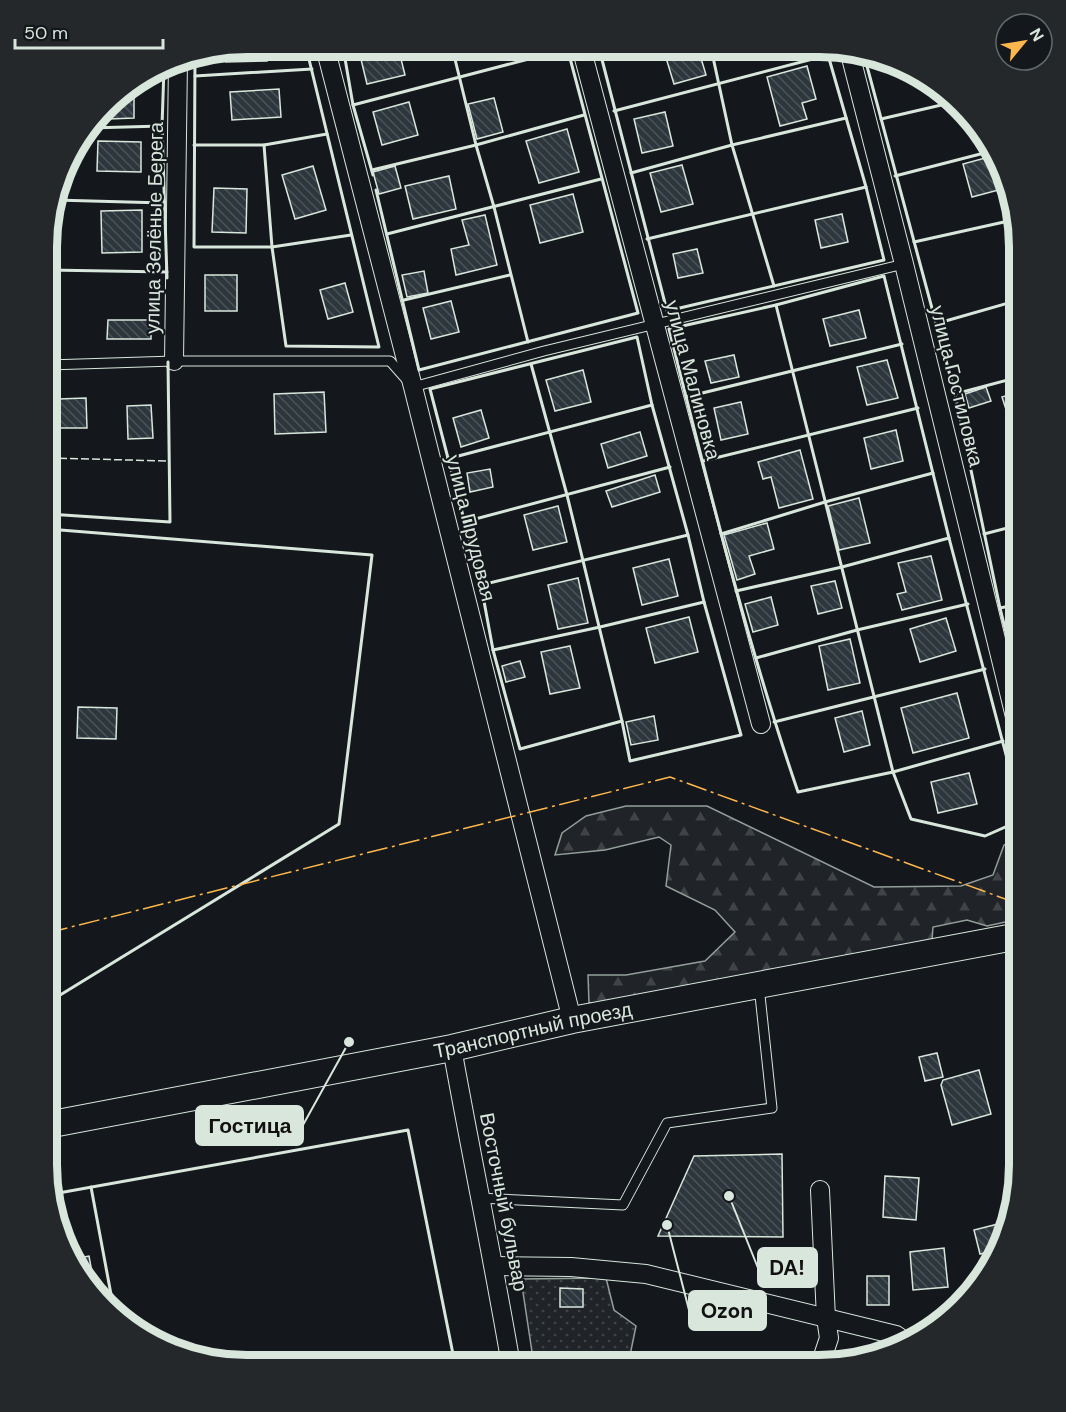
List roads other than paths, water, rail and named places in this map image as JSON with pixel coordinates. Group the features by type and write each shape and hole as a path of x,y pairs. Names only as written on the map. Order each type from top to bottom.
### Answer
{"main road":[{"name":"Транспортный проезд","path":"57,1123 452,1048 572,1020 1009,938"}],"street":[{"name":"улица Прудовая","path":"328,57 572,1020"},
{"name":"улица Малиновка","path":"583,57 761,724"},
{"name":"улица Гостиловка","path":"852,60 1009,692"},
{"name":"улица Зелёные Берега","path":"174,361 178,70"},
{"name":"Восточный бульвар","path":"452,1048 479,1198 495,1266 509,1355"},
{"path":"820,1190 829,1338 823,1355"},
{"path":"495,1266 571,1267 646,1274 899,1337"}],"lane":[{"path":"57,365 174,361 390,361 413,387 544,351 904,264"},
{"path":"479,1198 623,1205 667,1123 772,1108 759,985"}],"place":[{"name":"Гостица","path":"349,1042"},
{"name":"DA!","path":"729,1196"},
{"name":"Ozon","path":"667,1225"}]}
